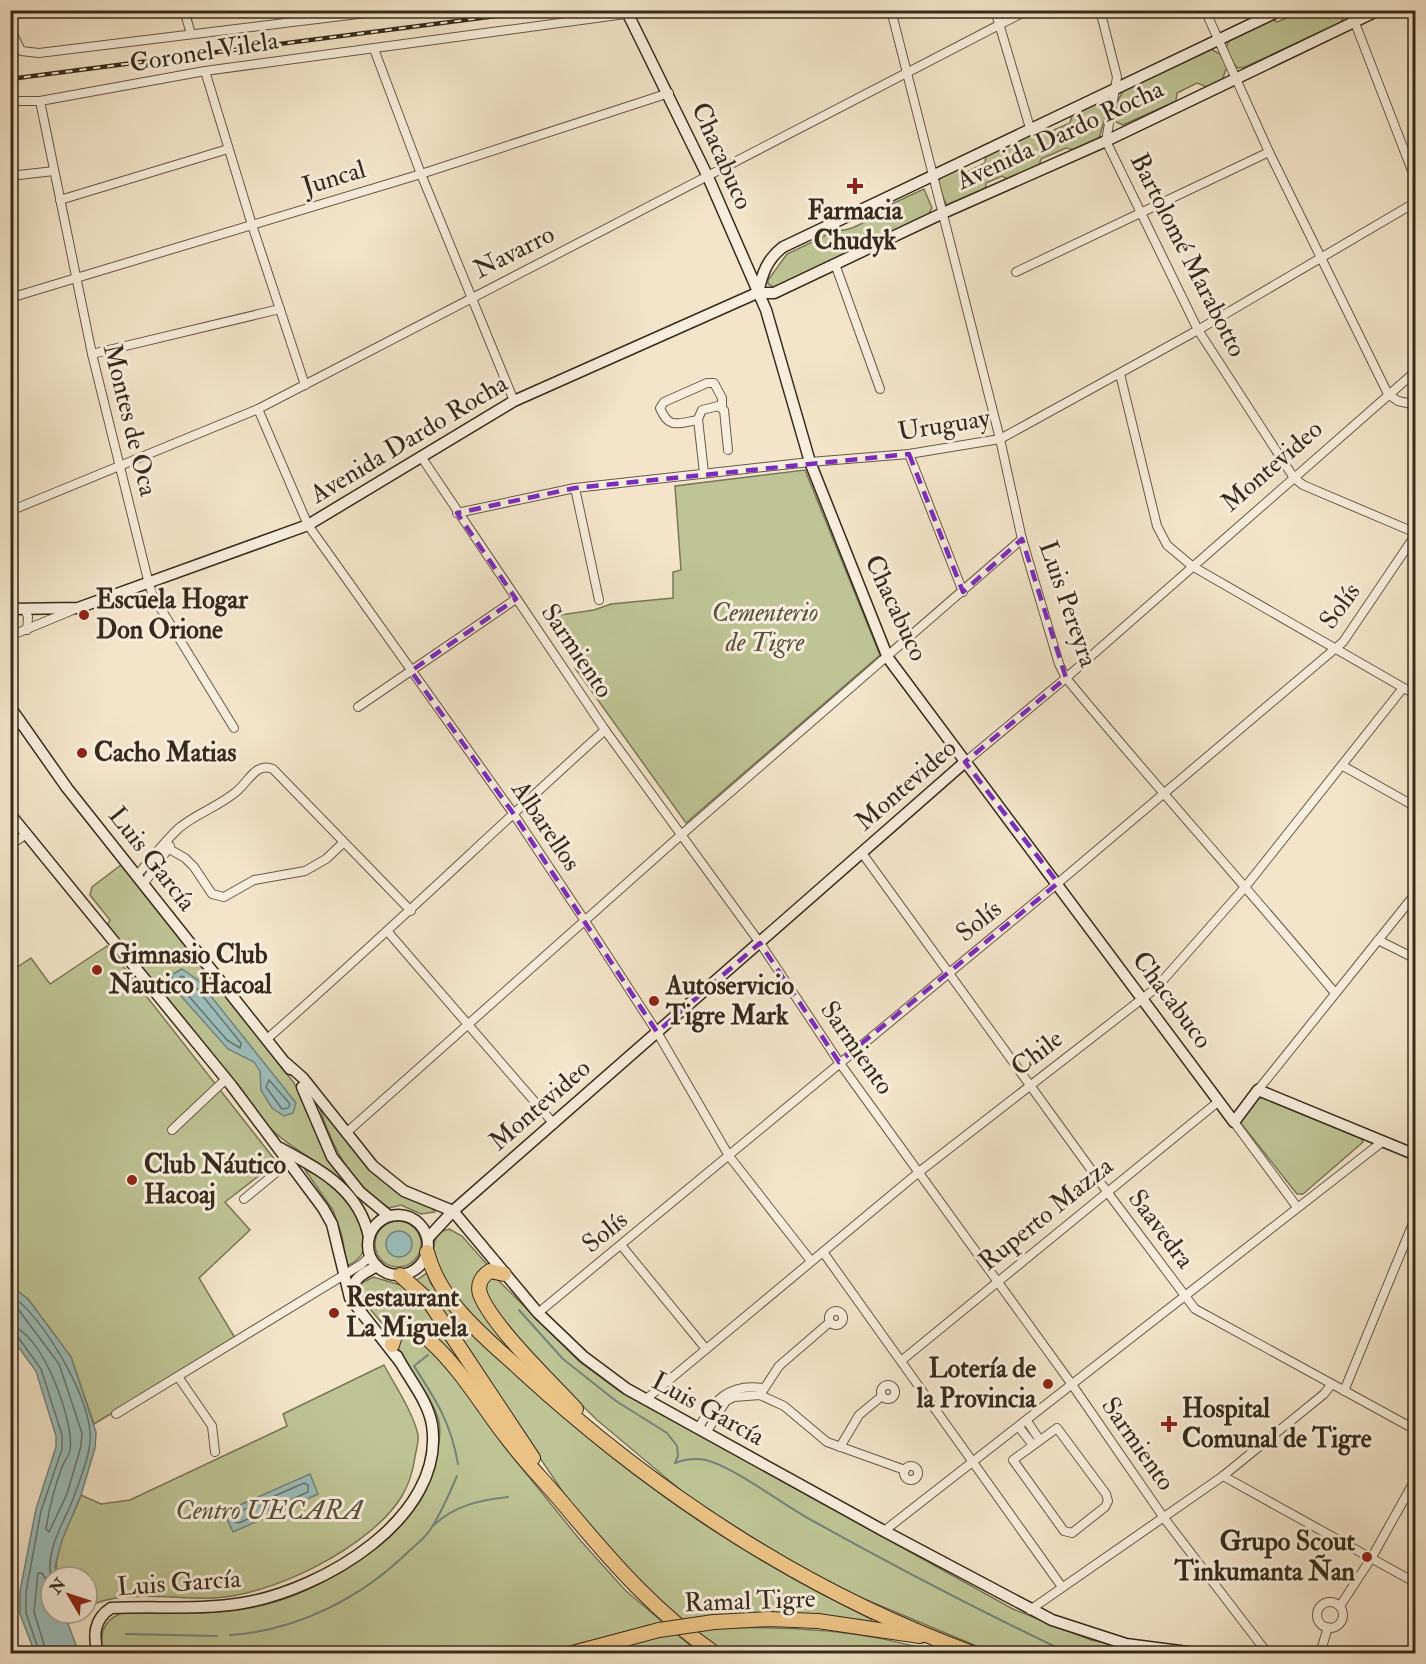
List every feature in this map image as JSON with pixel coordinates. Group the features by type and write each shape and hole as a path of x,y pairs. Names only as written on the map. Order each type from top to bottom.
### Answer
{"highway":[{"path":"428,1245 437,1282 477,1329 585,1427 624,1457 734,1535 804,1575 934,1639 975,1653"},
{"path":"504,1274 490,1271 480,1281 480,1294 494,1316 535,1366 624,1457"},
{"path":"400,1275 428,1300 566,1507"},
{"path":"392,1345 395,1336 405,1330 416,1332 430,1341 630,1582 667,1617 716,1653"},
{"name":"Ramal Tigre","path":"569,1653 659,1630 714,1622 769,1619 818,1621 934,1639"}],"street":[{"path":"184,10 191,34"},
{"path":"10,28 21,51 39,53 391,10"},
{"name":"Coronel Vilela","path":"10,101 40,101 205,71 655,10"},
{"name":"Luis Pereyra","path":"891,10 1000,439 1022,539 1066,678 1162,795 1246,886 1335,993"},
{"path":"995,10 1030,129"},
{"name":"Navarro","path":"10,511 120,468 258,409 1028,10"},
{"name":"Bartolomé Marabotto","path":"1100,10 1117,77 1106,141 1197,330 1294,478 1303,485 1416,533"},
{"path":"1205,10 1269,152 1388,394 1398,401 1416,405"},
{"name":"Avenida Dardo Rocha","path":"758,293 763,272 772,254 783,246 1281,10"},
{"path":"1350,10 1416,181"},
{"name":"Avenida Dardo Rocha","path":"10,636 78,608 308,525 514,401 758,293 774,293 943,213 1106,141 1235,77 1379,10"},
{"name":"Chacabuco","path":"627,12 669,93 766,310 810,462 888,658 1058,883 1297,1207"},
{"path":"374,49 514,401"},
{"path":"205,71 252,225 305,385"},
{"name":"Juncal","path":"10,298 422,174 669,93"},
{"name":"Montes de Oca","path":"40,101 92,354 149,584 153,596 234,728"},
{"path":"60,200 228,149"},
{"path":"1016,272 1269,152"},
{"path":"10,176 54,171"},
{"name":"Uruguay","path":"457,513 575,488 810,462 909,454 1000,439 1120,374 1416,202"},
{"path":"835,264 880,389"},
{"path":"92,354 280,309"},
{"name":"Montevideo","path":"428,1245 439,1224 453,1211 965,762 1066,678 1416,371"},
{"path":"1120,374 1157,526 1167,545 1192,566 1416,695"},
{"path":"698,420 672,424 666,420 660,408 664,402 711,382 722,398 719,407"},
{"path":"704,473 698,420 702,410 719,407 724,410 728,450"},
{"name":"Albarellos","path":"258,409 308,525 513,813 657,1032 729,1156 811,1261"},
{"path":"909,454 963,592"},
{"name":"Sarmiento","path":"422,458 605,730 760,943 839,1062 1073,1386 1164,1518 1268,1653"},
{"path":"575,488 599,600"},
{"name":"Solís","path":"538,1313 1058,883 1343,642 1416,533"},
{"path":"346,1133 469,1026 681,835 888,658 1022,539"},
{"path":"358,707 516,600"},
{"name":"Avenida Dardo Rocha","path":"10,609 78,608"},
{"path":"25,609 28,617 27,630"},
{"name":"Chile","path":"645,1400 919,1172 1156,988 1246,886 1403,688"},
{"name":"Luis García","path":"10,707 67,788 286,1063 307,1094 320,1134 332,1157 360,1192 389,1216"},
{"path":"267,1039 411,911 513,813 605,730"},
{"path":"140,881 182,826 216,807 236,792 254,772 266,766 273,769 411,911"},
{"path":"1342,766 1416,807"},
{"name":"Luis García","path":"10,814 226,1079 289,1162 332,1224 343,1274 354,1305 400,1362"},
{"path":"10,845 27,834"},
{"path":"167,848 194,867 212,894 224,897 254,880 305,871 326,859 343,843"},
{"name":"Saavedra","path":"862,853 1108,1193 1195,1309 1416,1430"},
{"path":"1234,1122 1416,893"},
{"path":"388,932 554,1124"},
{"path":"1378,940 1416,959"},
{"name":"Luis García","path":"286,1063 303,1078 373,1166 404,1191 453,1211 538,1313 585,1357 645,1400 1030,1610 1062,1624 1126,1644 1203,1653"},
{"path":"172,1130 226,1079"},
{"path":"1258,1090 1416,1155"},
{"name":"Ruperto Mazza","path":"901,1360 1219,1101"},
{"path":"884,1531 1073,1386 1184,1296 1382,1142"},
{"name":"Luis García","path":"279,1148 344,1188 366,1220 369,1237"},
{"path":"244,1199 289,1162"},
{"name":"Montevideo","path":"417,1221 439,1217 453,1211"},
{"path":"404,1215 417,1221 428,1245 414,1270 400,1275 392,1274 377,1266 370,1256 369,1237 376,1224 389,1216 404,1215"},
{"path":"1344,1391 1416,1215"},
{"path":"439,1224 454,1223 468,1230"},
{"path":"621,1245 706,1349"},
{"path":"823,1252 1062,1587"},
{"path":"116,1414 179,1378 343,1274 363,1264 370,1256"},
{"path":"343,1274 358,1276 377,1266"},
{"name":"Luis García","path":"98,1653 94,1636 96,1626 104,1612 111,1608 224,1606 246,1603 284,1592 330,1570 390,1528 417,1498 427,1477 433,1445 430,1416 392,1345 354,1291 358,1276"},
{"path":"702,1431 726,1401 734,1396 761,1391 792,1353 830,1322"},
{"path":"179,1378 212,1426 215,1452"},
{"path":"1030,1610 1223,1476 1324,1394 1331,1385"},
{"path":"761,1391 784,1406 818,1436 840,1447 905,1470"},
{"path":"840,1447 859,1414 882,1396"},
{"path":"1027,1421 1039,1439"},
{"path":"1019,1427 1032,1444"},
{"path":"1054,1429 1060,1430 1106,1494 1108,1501 1105,1507 1072,1533 1064,1531 1013,1460 1032,1444 1054,1429"},
{"path":"1223,1476 1416,1583"},
{"path":"1340,1606 1372,1557 1416,1478"},
{"path":"1328,1602 1340,1606 1343,1613 1342,1621 1336,1626 1328,1627 1318,1619 1320,1607 1328,1602"},
{"path":"1320,1653 1328,1627"}],"highlighted area":[{"path":"909,454 963,592 1022,539 1066,678 965,762 1058,883 839,1062 760,943 657,1032 513,813 411,671 516,599 457,513 575,488"}],"green space":[{"path":"1303,11 1345,11 1346,15 1340,23 1245,67 1238,68 1233,63 1226,48 1229,40 1272,19 1277,22"},
{"path":"1211,49 1220,54 1227,67 1222,80 1207,87 1197,83 1177,93 1176,101 1123,125 1116,122 1119,98 1124,90"},
{"path":"1098,102 1106,104 1107,112 1099,138 1075,150 1066,148 1041,159 1039,166 1009,180 1002,176 986,183 985,191 947,206 937,183 940,178 955,169 963,174 985,163 986,154 1039,130 1045,134 1070,123 1072,114"},
{"path":"924,189 932,208 928,215 774,287 768,284 768,280 787,254 837,230 859,225 876,211"},
{"name":"Cementerio de Tigre","path":"805,470 880,655 686,823 575,668 578,665 546,617 594,610 611,604 673,598 673,572 681,570 675,486"},
{"path":"121,865 294,1083 354,1192 334,1174 289,1144 269,1127 107,926 110,920 90,895 92,887"},
{"name":"Club Náutico Hacoaj","path":"107,946 275,1160 274,1164 225,1202 250,1230 199,1278 235,1338 94,1424 71,1357 28,1299 11,1286 10,972 31,958 50,984"},
{"path":"1258,1098 1265,1098 1361,1138 1363,1142 1303,1194 1297,1194 1240,1122"},
{"path":"319,1106 371,1169 430,1204 435,1212 421,1214 401,1205 389,1208 364,1189 337,1150"},
{"path":"305,1170 334,1185 357,1214 365,1238 364,1249 358,1259 347,1266 342,1236 333,1210"},
{"path":"398,1221 414,1228 421,1244 414,1260 398,1267 382,1260 375,1244 382,1228"},
{"path":"449,1229 462,1236 491,1269 475,1281 533,1373 483,1329 448,1288 437,1267 433,1248 440,1232"},
{"path":"427,1273 431,1284 529,1385 633,1474 747,1552 871,1619 872,1622 831,1616 771,1613 709,1617 716,1628 801,1629 856,1634 938,1653 723,1654 654,1599 571,1504 497,1394 414,1282"},
{"path":"373,1277 404,1286 420,1299 481,1387 427,1335 391,1334 360,1297 362,1283"},
{"path":"495,1277 580,1362 621,1392 1013,1609 1091,1640 1157,1653 993,1653 850,1593 790,1561 690,1498 597,1420 548,1372 488,1302 484,1282 486,1279"},
{"path":"401,1333 419,1337 446,1364 512,1456 581,1541 625,1590 699,1653 593,1653 663,1635 651,1625 539,1654 102,1654 101,1640 106,1624 121,1613 218,1612 272,1603 321,1583 345,1570 406,1520 420,1501 428,1484 437,1454 440,1429 433,1406 399,1350 396,1341"},
{"name":"Centro UECARA","path":"384,1365 408,1409 418,1435 409,1482 402,1496 387,1515 368,1533 344,1550 291,1578 237,1595 213,1598 148,1596 115,1598 99,1602 99,1565 56,1565 60,1546 81,1495 101,1504 130,1500 287,1426 283,1414"}],"water":[{"path":"182,969 198,980 296,1103 293,1113 284,1116 272,1108 261,1090 260,1071 254,1062 228,1049 174,988 171,982 173,974"},
{"path":"399,1231 408,1235 412,1244 408,1253 399,1257 390,1253 386,1244 390,1235"},
{"path":"11,1286 28,1299 71,1357 96,1432 95,1448 81,1495 62,1540 55,1565 39,1565 39,1625 68,1625 79,1653 35,1653 20,1614 20,1591 36,1509 56,1447 56,1436 36,1371 11,1337"},
{"path":"310,1474 318,1494 233,1532 224,1512"}],"waterway":[{"path":"519,1310 563,1359 616,1401 667,1433 677,1446 678,1456 675,1463"},
{"path":"428,1355 414,1366 442,1412 458,1464"},
{"path":"675,1463 698,1459 731,1470 813,1521 905,1571 1029,1634 1075,1654"},
{"path":"230,1635 280,1627 304,1619 328,1609 371,1583 392,1567 428,1533 457,1476"},
{"path":"434,1525 460,1508 508,1497"},
{"path":"126,1634 217,1636"}],"railway":[{"path":"10,79 542,10"}],"place":[{"name":"Farmacia Chudyk","path":"855,186"},
{"name":"Escuela Hogar Don Orione","path":"84,615"},
{"name":"Cacho Matias","path":"82,753"},
{"name":"Gimnasio Club Nautico Hacoal","path":"97,970"},
{"name":"Autoservicio Tigre Mark","path":"654,1001"},
{"name":"Club Náutico Hacoaj","path":"132,1180"},
{"name":"Restaurant La Miguela","path":"334,1313"},
{"name":"Lotería de la Provincia","path":"1048,1384"},
{"name":"Hospital Comunal de Tigre","path":"1169,1424"},
{"name":"Grupo Scout Tinkumanta Ñan","path":"1367,1557"}]}
